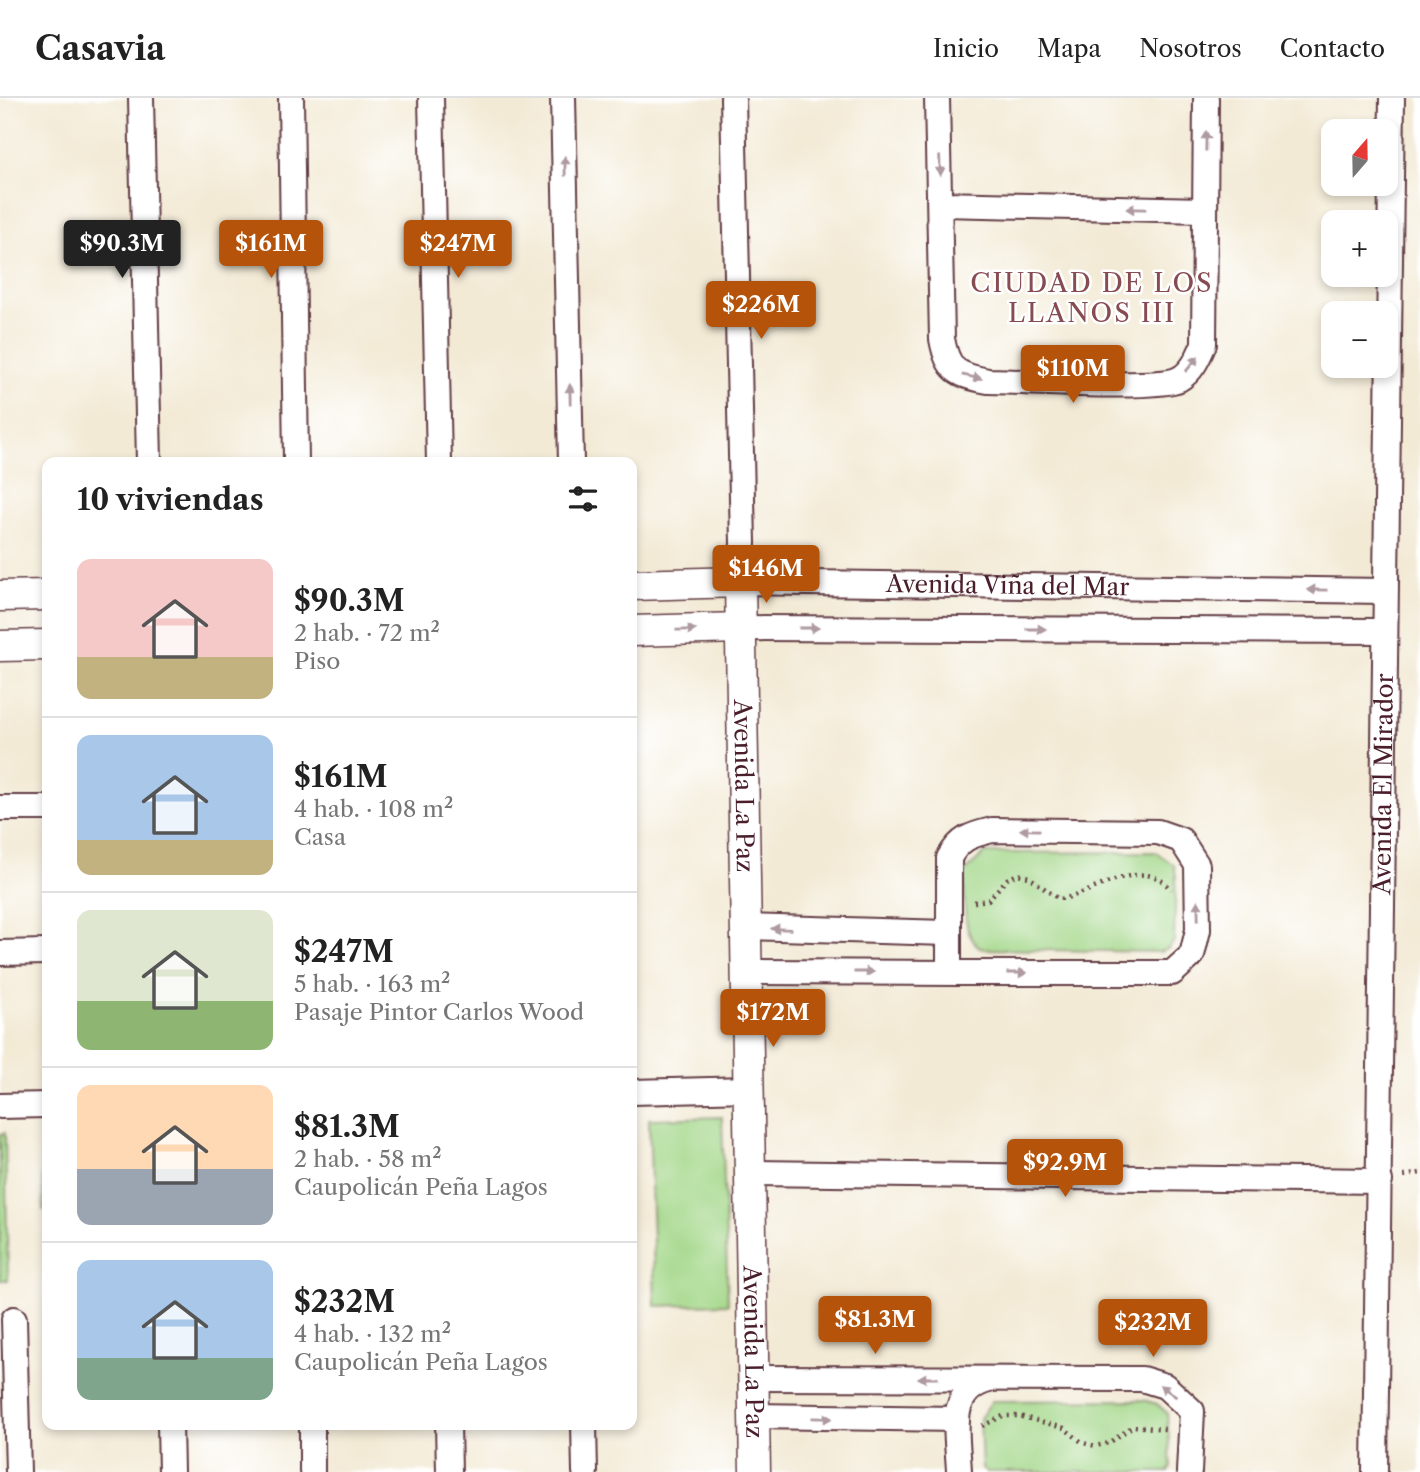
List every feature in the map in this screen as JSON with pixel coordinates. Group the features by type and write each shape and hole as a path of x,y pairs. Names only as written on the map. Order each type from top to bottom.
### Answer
{"street":[{"path":"141,98 149,457"},
{"path":"291,98 296,457"},
{"path":"431,98 439,457"},
{"path":"563,98 571,457"},
{"name":"Avenida La Paz","path":"733,98 743,543 740,628 755,1472"},
{"path":"937,98 942,339 946,361 962,376 988,381 1148,384 1178,380 1196,363 1204,344 1206,98"},
{"name":"Avenida El Mirador","path":"1375,1472 1392,98"},
{"path":"941,204 1204,210"},
{"name":"Avenida Viña del Mar","path":"637,584 740,582 1385,591"},
{"path":"0,596 42,595"},
{"name":"Avenida Viña del Mar","path":"637,631 740,628 1385,631"},
{"path":"0,646 42,645"},
{"path":"0,808 42,808"},
{"path":"747,972 1172,973 1192,955 1198,930 1197,864 1181,840 1158,832 992,830 968,835 957,844 949,858 949,972"},
{"path":"746,927 947,933"},
{"path":"0,953 42,952"},
{"path":"637,1092 749,1089"},
{"path":"0,1106 42,1105"},
{"path":"750,1173 1380,1181"},
{"path":"14,1319 18,1472"},
{"path":"753,1378 1142,1379 1165,1386 1192,1411 1189,1472"},
{"path":"959,1472 957,1426 960,1400 972,1384 996,1378"},
{"path":"754,1416 957,1426"},
{"path":"170,1430 171,1472"},
{"path":"312,1430 312,1472"},
{"path":"448,1430 449,1472"},
{"path":"584,1430 585,1472"}],"path":[{"path":"948,906 988,900 1007,879 1018,874 1029,877 1059,899 1139,874 1160,878 1182,903 1198,909"},
{"path":"957,1426 1011,1415 1064,1428 1083,1443 1096,1446 1109,1443 1133,1426 1148,1426 1160,1430 1191,1420"}],"green space":[{"path":"1156,852 1174,865 1176,876 1174,941 1169,948 1160,952 984,949 976,944 971,936 965,915 965,872 985,853"},
{"path":"722,1117 728,1304 655,1306 649,1119"},
{"path":"5,1133 8,1280 0,1280 0,1134"},
{"path":"1143,1400 1157,1404 1167,1413 1171,1466 1168,1472 986,1472 982,1469 980,1418 992,1401"}],"district":[{"name":"CIUDAD DE LOS LLANOS III","path":"1092,298"}]}
